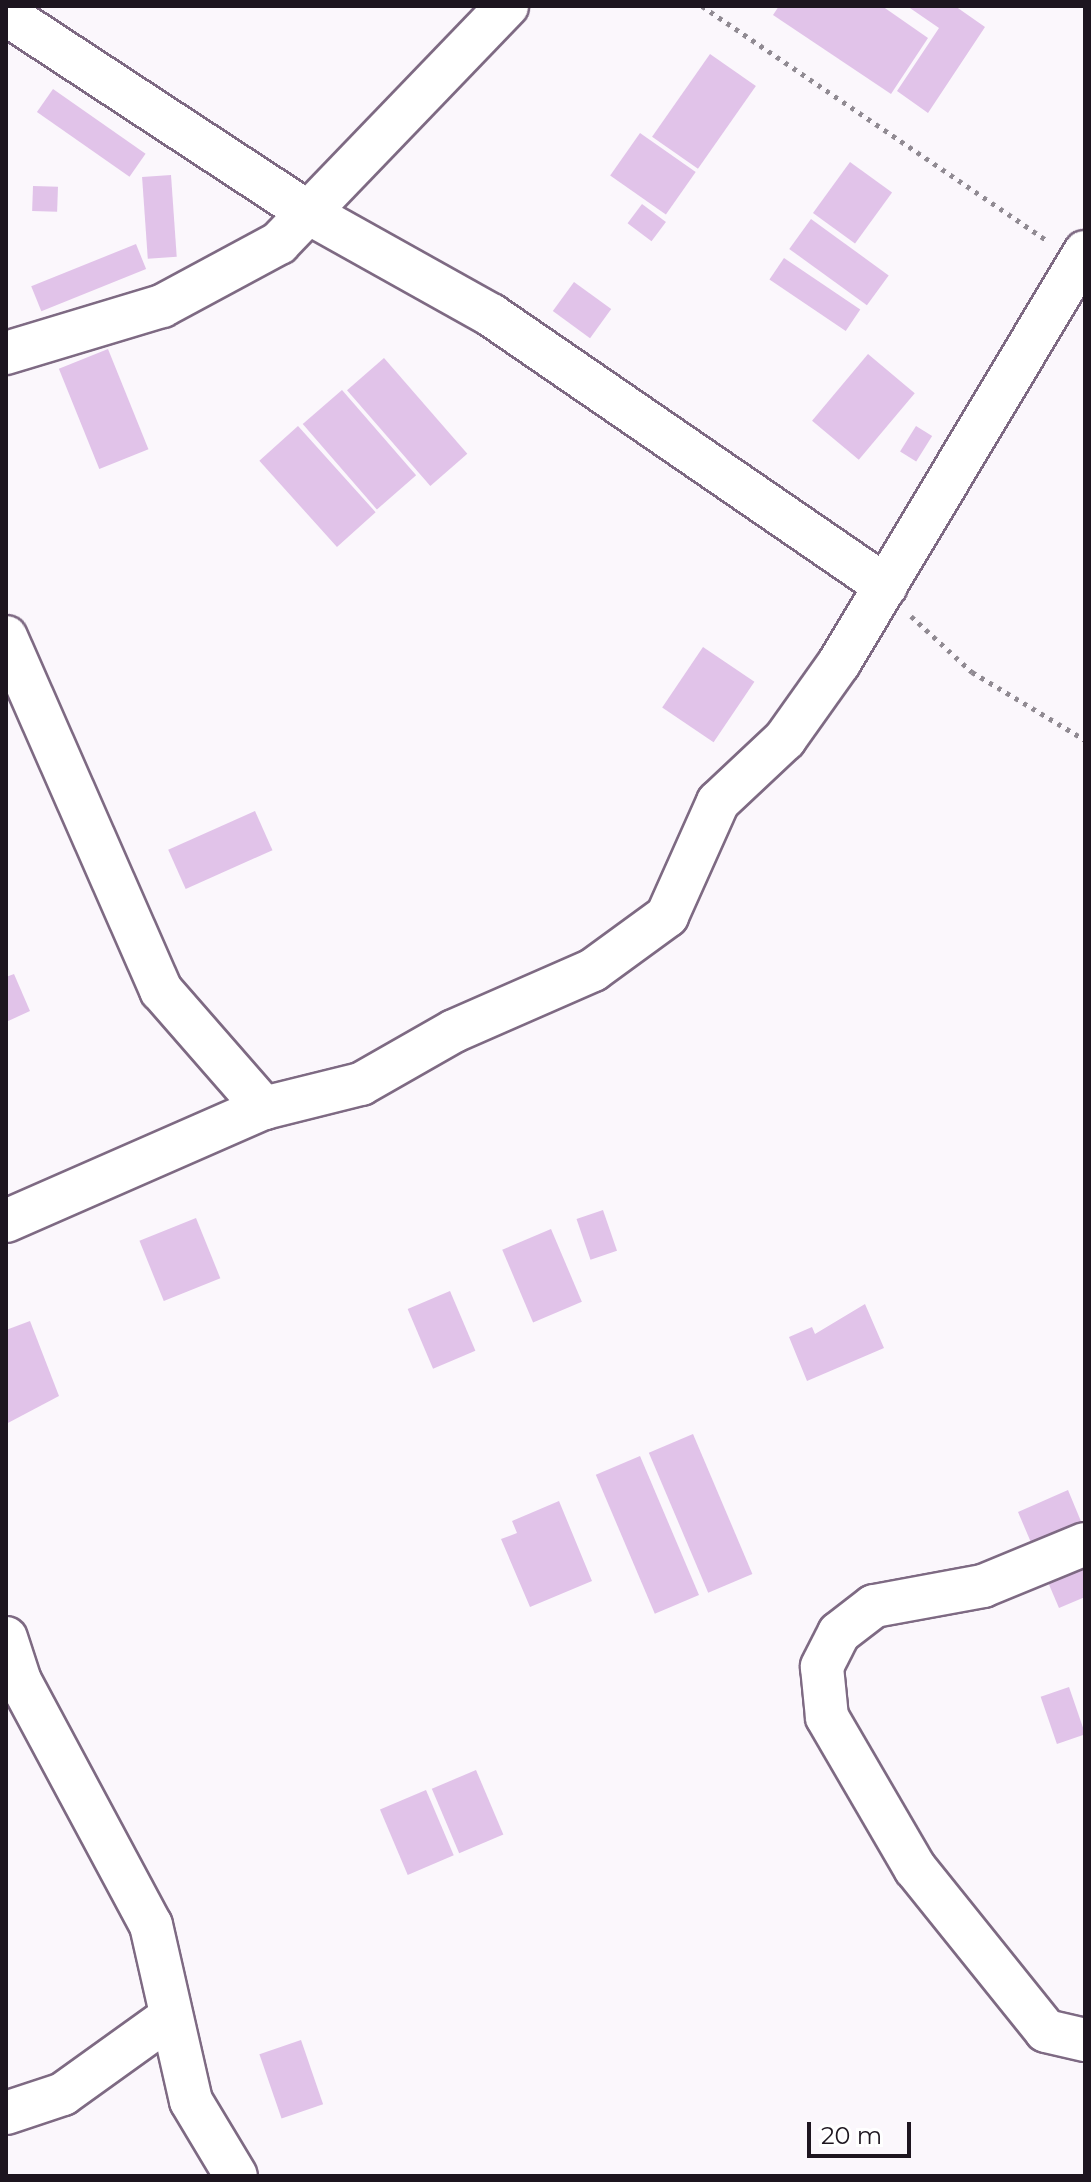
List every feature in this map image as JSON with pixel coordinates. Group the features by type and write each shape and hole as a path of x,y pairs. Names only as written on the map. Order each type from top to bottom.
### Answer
{"street":[{"path":"6,353 162,306 279,243 312,215 507,6"},
{"path":"6,14 312,215 491,315 886,586"},
{"path":"6,1221 264,1108 361,1084 454,1031 593,970 667,916 718,802 785,739 886,586 1082,257"},
{"path":"6,637 161,990 264,1108"},
{"path":"1085,1544 983,1586 874,1606 839,1633 822,1667 827,1717 915,1868 1046,2031 1085,2040"},
{"path":"6,1638 20,1681 151,1925 191,2101 236,2176"},
{"path":"6,2113 63,2094 170,2017"}],"path":[{"path":"702,6 1082,257"},
{"path":"886,586 928,637 972,672 1085,740"}],"building":[{"path":"779,6 882,6 928,38 891,94 773,15"},
{"path":"907,6 955,6 985,27 928,113 897,91 939,28"},
{"path":"710,54 756,86 698,169 652,137"},
{"path":"53,89 146,154 130,177 37,112"},
{"path":"640,133 696,172 666,215 610,176"},
{"path":"850,162 892,193 855,244 813,213"},
{"path":"171,175 177,257 148,259 142,177"},
{"path":"33,186 58,187 57,212 32,211"},
{"path":"642,204 666,222 652,241 628,223"},
{"path":"811,219 889,275 867,305 789,249"},
{"path":"136,244 146,269 41,311 31,286"},
{"path":"784,258 860,309 846,331 769,280"},
{"path":"574,282 611,309 590,338 553,311"},
{"path":"108,349 148,449 99,469 59,369"},
{"path":"868,354 915,393 859,460 812,421"},
{"path":"384,358 467,454 430,486 347,390"},
{"path":"342,390 416,475 377,509 303,424"},
{"path":"298,426 376,512 337,547 259,461"},
{"path":"916,426 932,436 916,462 900,451"},
{"path":"703,647 754,682 714,742 662,708"},
{"path":"255,811 272,850 186,889 168,850"},
{"path":"14,974 30,1011 6,1022 6,977"},
{"path":"603,1210 617,1251 591,1260 577,1219"},
{"path":"196,1218 220,1278 164,1301 139,1241"},
{"path":"551,1229 582,1302 533,1322 502,1250"},
{"path":"450,1291 475,1351 433,1369 408,1309"},
{"path":"865,1304 884,1348 807,1381 789,1337 812,1327 815,1334"},
{"path":"30,1321 59,1396 6,1424 6,1330"},
{"path":"693,1434 752,1574 708,1593 649,1453"},
{"path":"640,1456 699,1595 655,1614 596,1475"},
{"path":"1068,1490 1085,1531 1085,1597 1059,1608 1018,1512"},
{"path":"559,1501 592,1581 530,1607 501,1539 517,1533 512,1521"},
{"path":"1069,1687 1085,1734 1057,1744 1041,1697"},
{"path":"476,1770 503,1834 459,1853 432,1789"},
{"path":"426,1790 454,1855 408,1875 380,1810"},
{"path":"301,2040 323,2104 282,2119 259,2054"}]}
